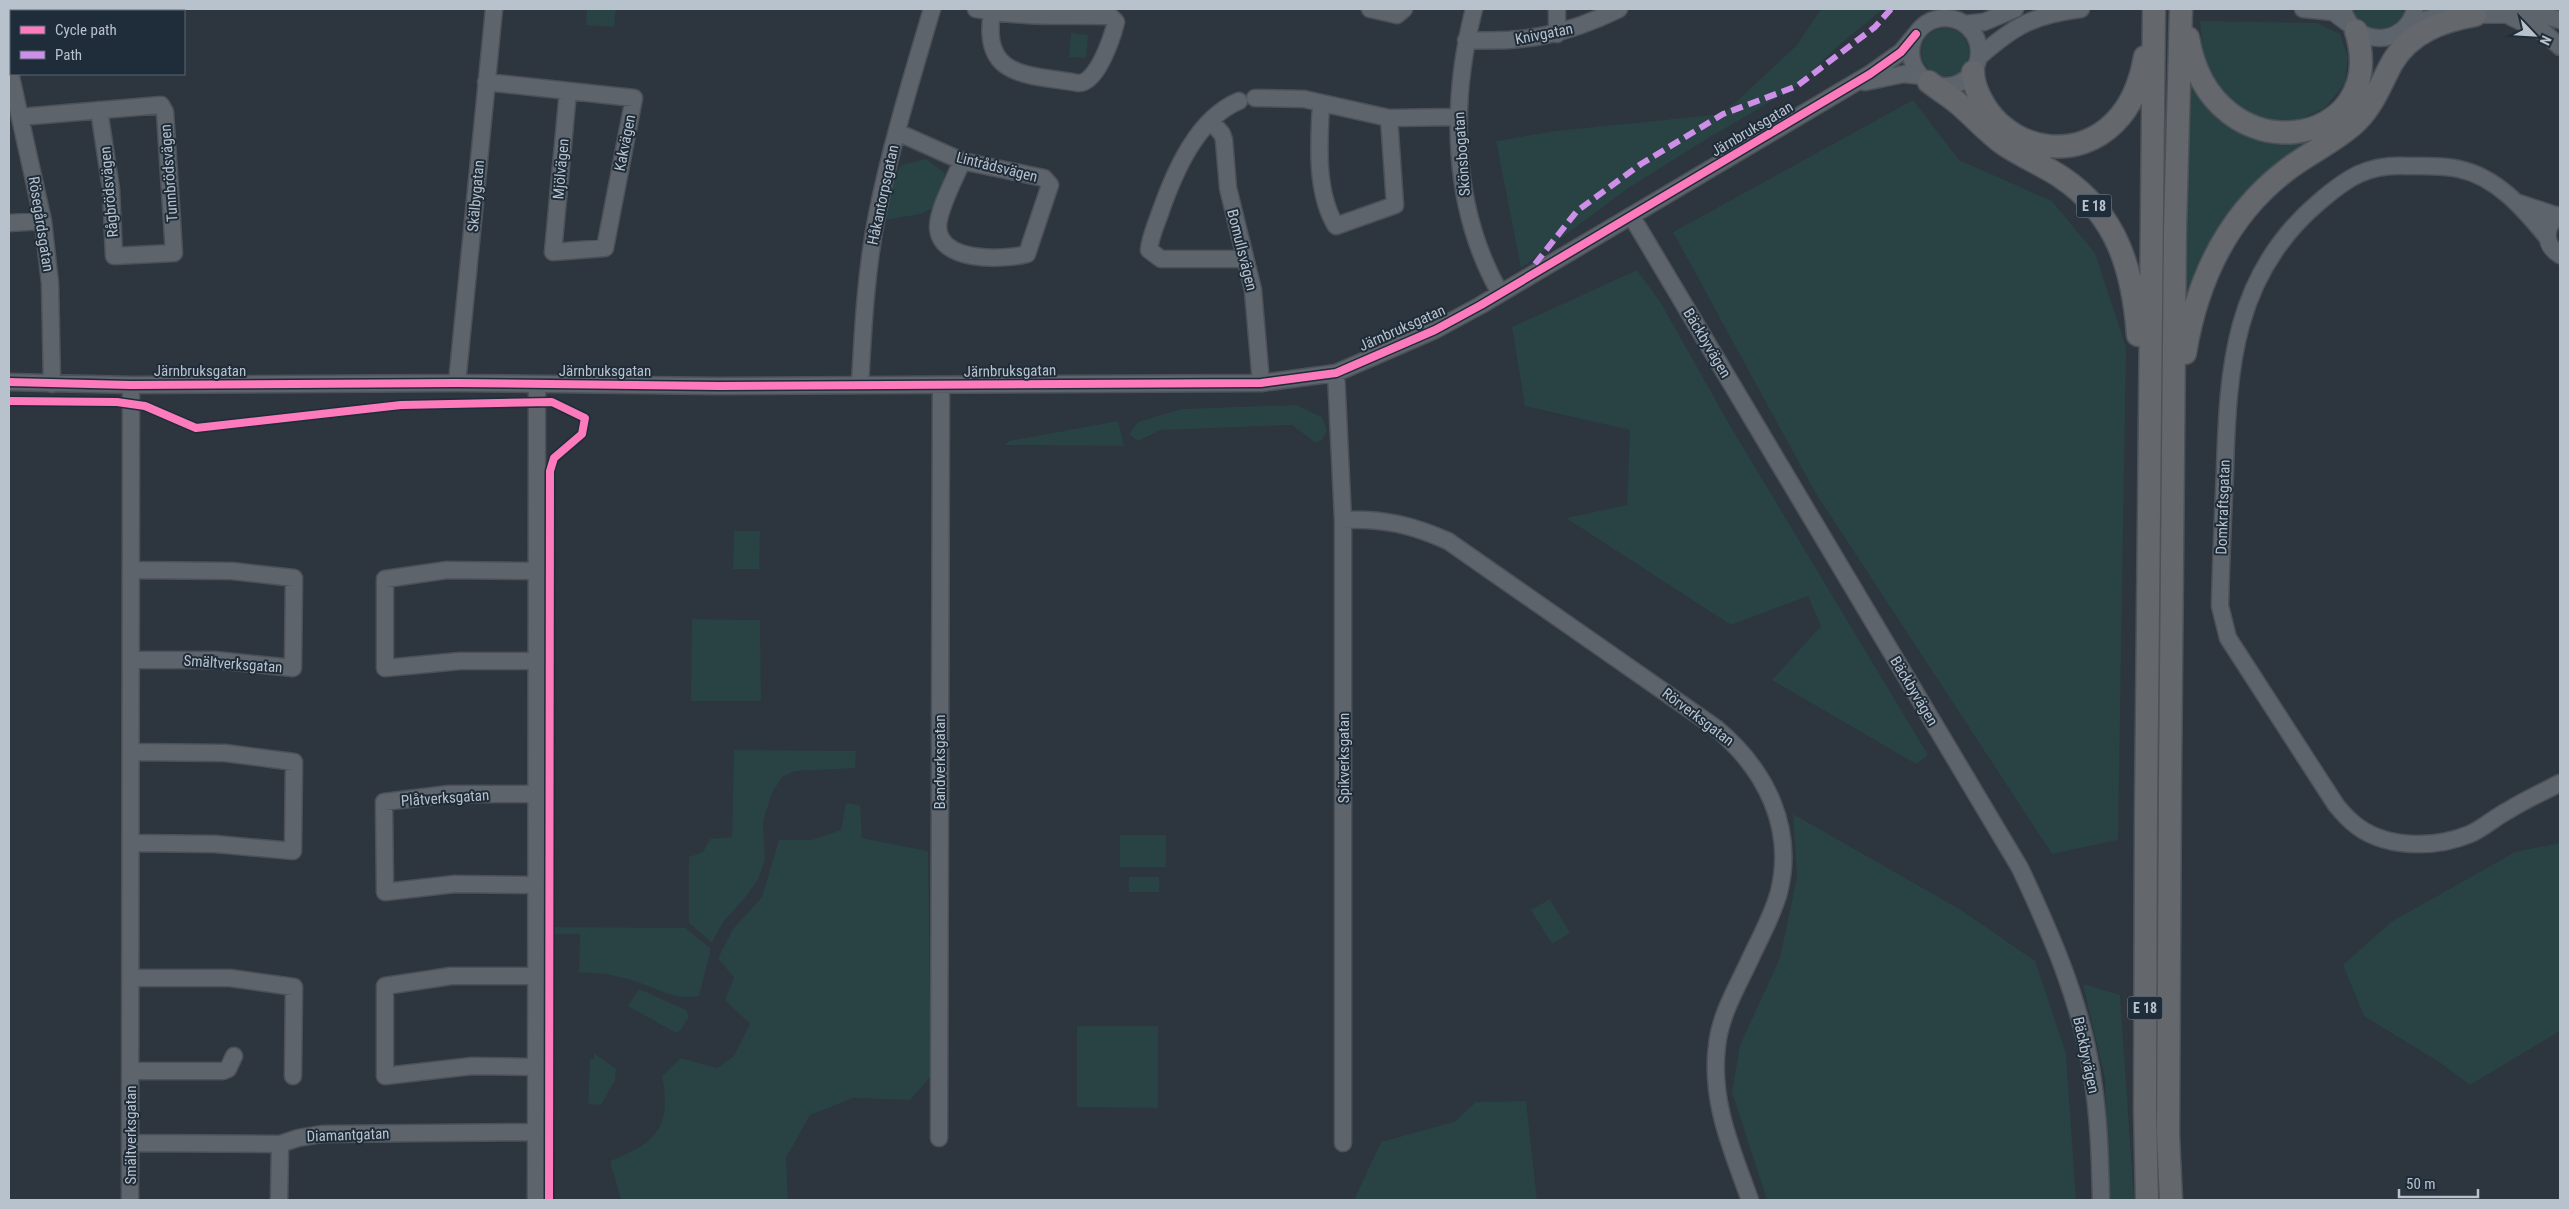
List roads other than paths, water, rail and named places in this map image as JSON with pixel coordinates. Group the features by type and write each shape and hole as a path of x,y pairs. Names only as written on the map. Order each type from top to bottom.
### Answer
{"highway":[{"name":"E 18","path":"2170,1200 2168,1135 2170,781 2176,142 2181,9"},
{"path":"2186,9 2190,52 2201,81 2209,94 2219,106 2244,124 2272,133 2302,132 2317,127 2342,110 2351,99 2361,71 2362,56 2353,28"},
{"path":"2341,132 2355,123 2366,111 2376,97 2392,62 2414,38 2443,22 2475,15"},
{"name":"E 18","path":"1976,64 1974,83 1986,107 2006,130 2019,138 2040,145 2062,147 2077,145 2104,132 2125,110 2139,82 2147,36 2154,16"},
{"name":"E 18","path":"2147,1200 2145,1090 2154,16"},
{"name":"E 18","path":"2174,377 2184,355 2192,316 2204,279 2217,251 2234,224 2276,178 2341,132 2363,108 2377,79 2385,50 2408,21"},
{"name":"E 18","path":"1925,79 1958,103 2005,145 2073,186 2105,220 2120,246 2130,276 2137,325 2141,388 2150,402"}],"street":[{"name":"Skälbygatan","path":"457,383 494,9"},
{"name":"Håkantorpsgatan","path":"860,385 866,284 872,242 896,132 932,9"},
{"path":"1370,9 1398,15 1404,9"},
{"name":"Skönsbogatan","path":"1474,9 1460,69 1457,116 1466,207 1482,260 1500,293"},
{"path":"1557,9 1557,34"},
{"name":"Knivgatan","path":"1466,40 1510,41 1557,34 1586,25 1619,9"},
{"path":"2015,9 1984,22 1964,24 1944,18 1933,20 1916,34 1911,55 1914,67 1925,79 1940,86 1950,86 1959,83 1976,64 2020,24 2049,14 2081,9"},
{"path":"2303,9 2333,12 2353,28 2370,38 2380,39 2392,37 2408,21 2443,15 2538,14 2560,20"},
{"path":"2343,9 2353,28"},
{"path":"984,10 1046,16 1110,16 1116,22 1112,39 1092,77 1083,83 1017,72 1004,65 990,43 984,10"},
{"path":"2506,15 2545,33 2560,48"},
{"path":"1964,24 1977,40 1976,64"},
{"name":"Järnbruksgatan","path":"9,382 131,385 457,383 941,386 1261,383 1336,373 1435,330 1632,217 1898,55 1916,34"},
{"name":"Järnbruksgatan","path":"1829,98 1858,85 1888,76 1904,74 1925,79"},
{"name":"Rösegårdsgatan","path":"11,75 43,221 50,282 52,384"},
{"name":"Kakvägen","path":"486,82 634,98 605,248 553,252 554,247"},
{"name":"Mjölvägen","path":"554,247 568,91"},
{"path":"1245,259 1161,259 1150,250 1153,233 1173,180 1190,149 1211,121 1223,109 1247,99 1304,99 1389,118 1457,116"},
{"path":"1321,103 1319,140 1325,200 1336,226 1344,225 1395,205 1389,118"},
{"name":"Tunnbrödsvägen","path":"20,117 161,104 165,112 174,253 163,253"},
{"name":"Rågbrödsvägen","path":"99,110 111,189 114,256 163,253"},
{"name":"Bomullsvägen","path":"1211,121 1222,134 1224,140 1228,188 1253,290 1261,383"},
{"name":"Lintrådsvägen","path":"896,132 962,160 1044,178 1050,185 1027,254 1002,259 969,255 950,249 941,237 938,228 940,216 962,160"},
{"name":"Domkraftsgatan","path":"2559,216 2519,203 2485,180 2461,169 2389,165 2369,169 2351,177 2312,208 2275,251 2250,297 2234,347 2228,393 2220,606 2228,638 2336,805 2356,825 2370,833 2396,842 2419,844 2442,842 2470,834 2508,810 2560,783"},
{"name":"Domkraftsgatan","path":"2519,203 2547,237 2552,249 2560,255"},
{"path":"2547,237 2551,224 2559,216"},
{"name":"Bäckbyvägen","path":"1632,217 2020,868 2060,960 2081,1022 2092,1073 2098,1116 2101,1200"},
{"path":"9,223 43,221"},
{"name":"Spikverksgatan","path":"1336,373 1343,520 1343,1143"},
{"path":"536,1200 538,794 537,384"},
{"name":"Smältverksgatan","path":"130,1200 131,385"},
{"name":"Bandverksgatan","path":"939,1138 941,386"},
{"name":"Rörverksgatan","path":"1343,520 1372,519 1406,524 1448,541 1709,722 1744,754 1758,771 1768,790 1780,826 1783,851 1780,884 1771,916 1724,1016 1717,1044 1715,1066 1721,1116 1750,1200"},
{"name":"Smältverksgatan","path":"131,570 232,571 294,578 293,668 215,660 131,660"},
{"path":"537,661 460,661 385,668 385,579 447,570 538,571"},
{"path":"131,752 225,753 294,762 293,851 215,844 131,843"},
{"name":"Plåtverksgatan","path":"537,885 455,884 385,892 384,802 449,794 538,794"},
{"name":"Domkraftsgatan","path":"2534,798 2560,794"},
{"path":"536,1067 472,1066 385,1076 385,986 451,976 537,976"},
{"path":"131,978 230,978 294,987 293,1076"},
{"name":"Smältverksgatan","path":"131,1071 223,1071 228,1069 234,1056"},
{"name":"Diamantgatan","path":"131,1143 280,1144 298,1138 322,1134 536,1132"},
{"path":"279,1200 280,1144"}]}
